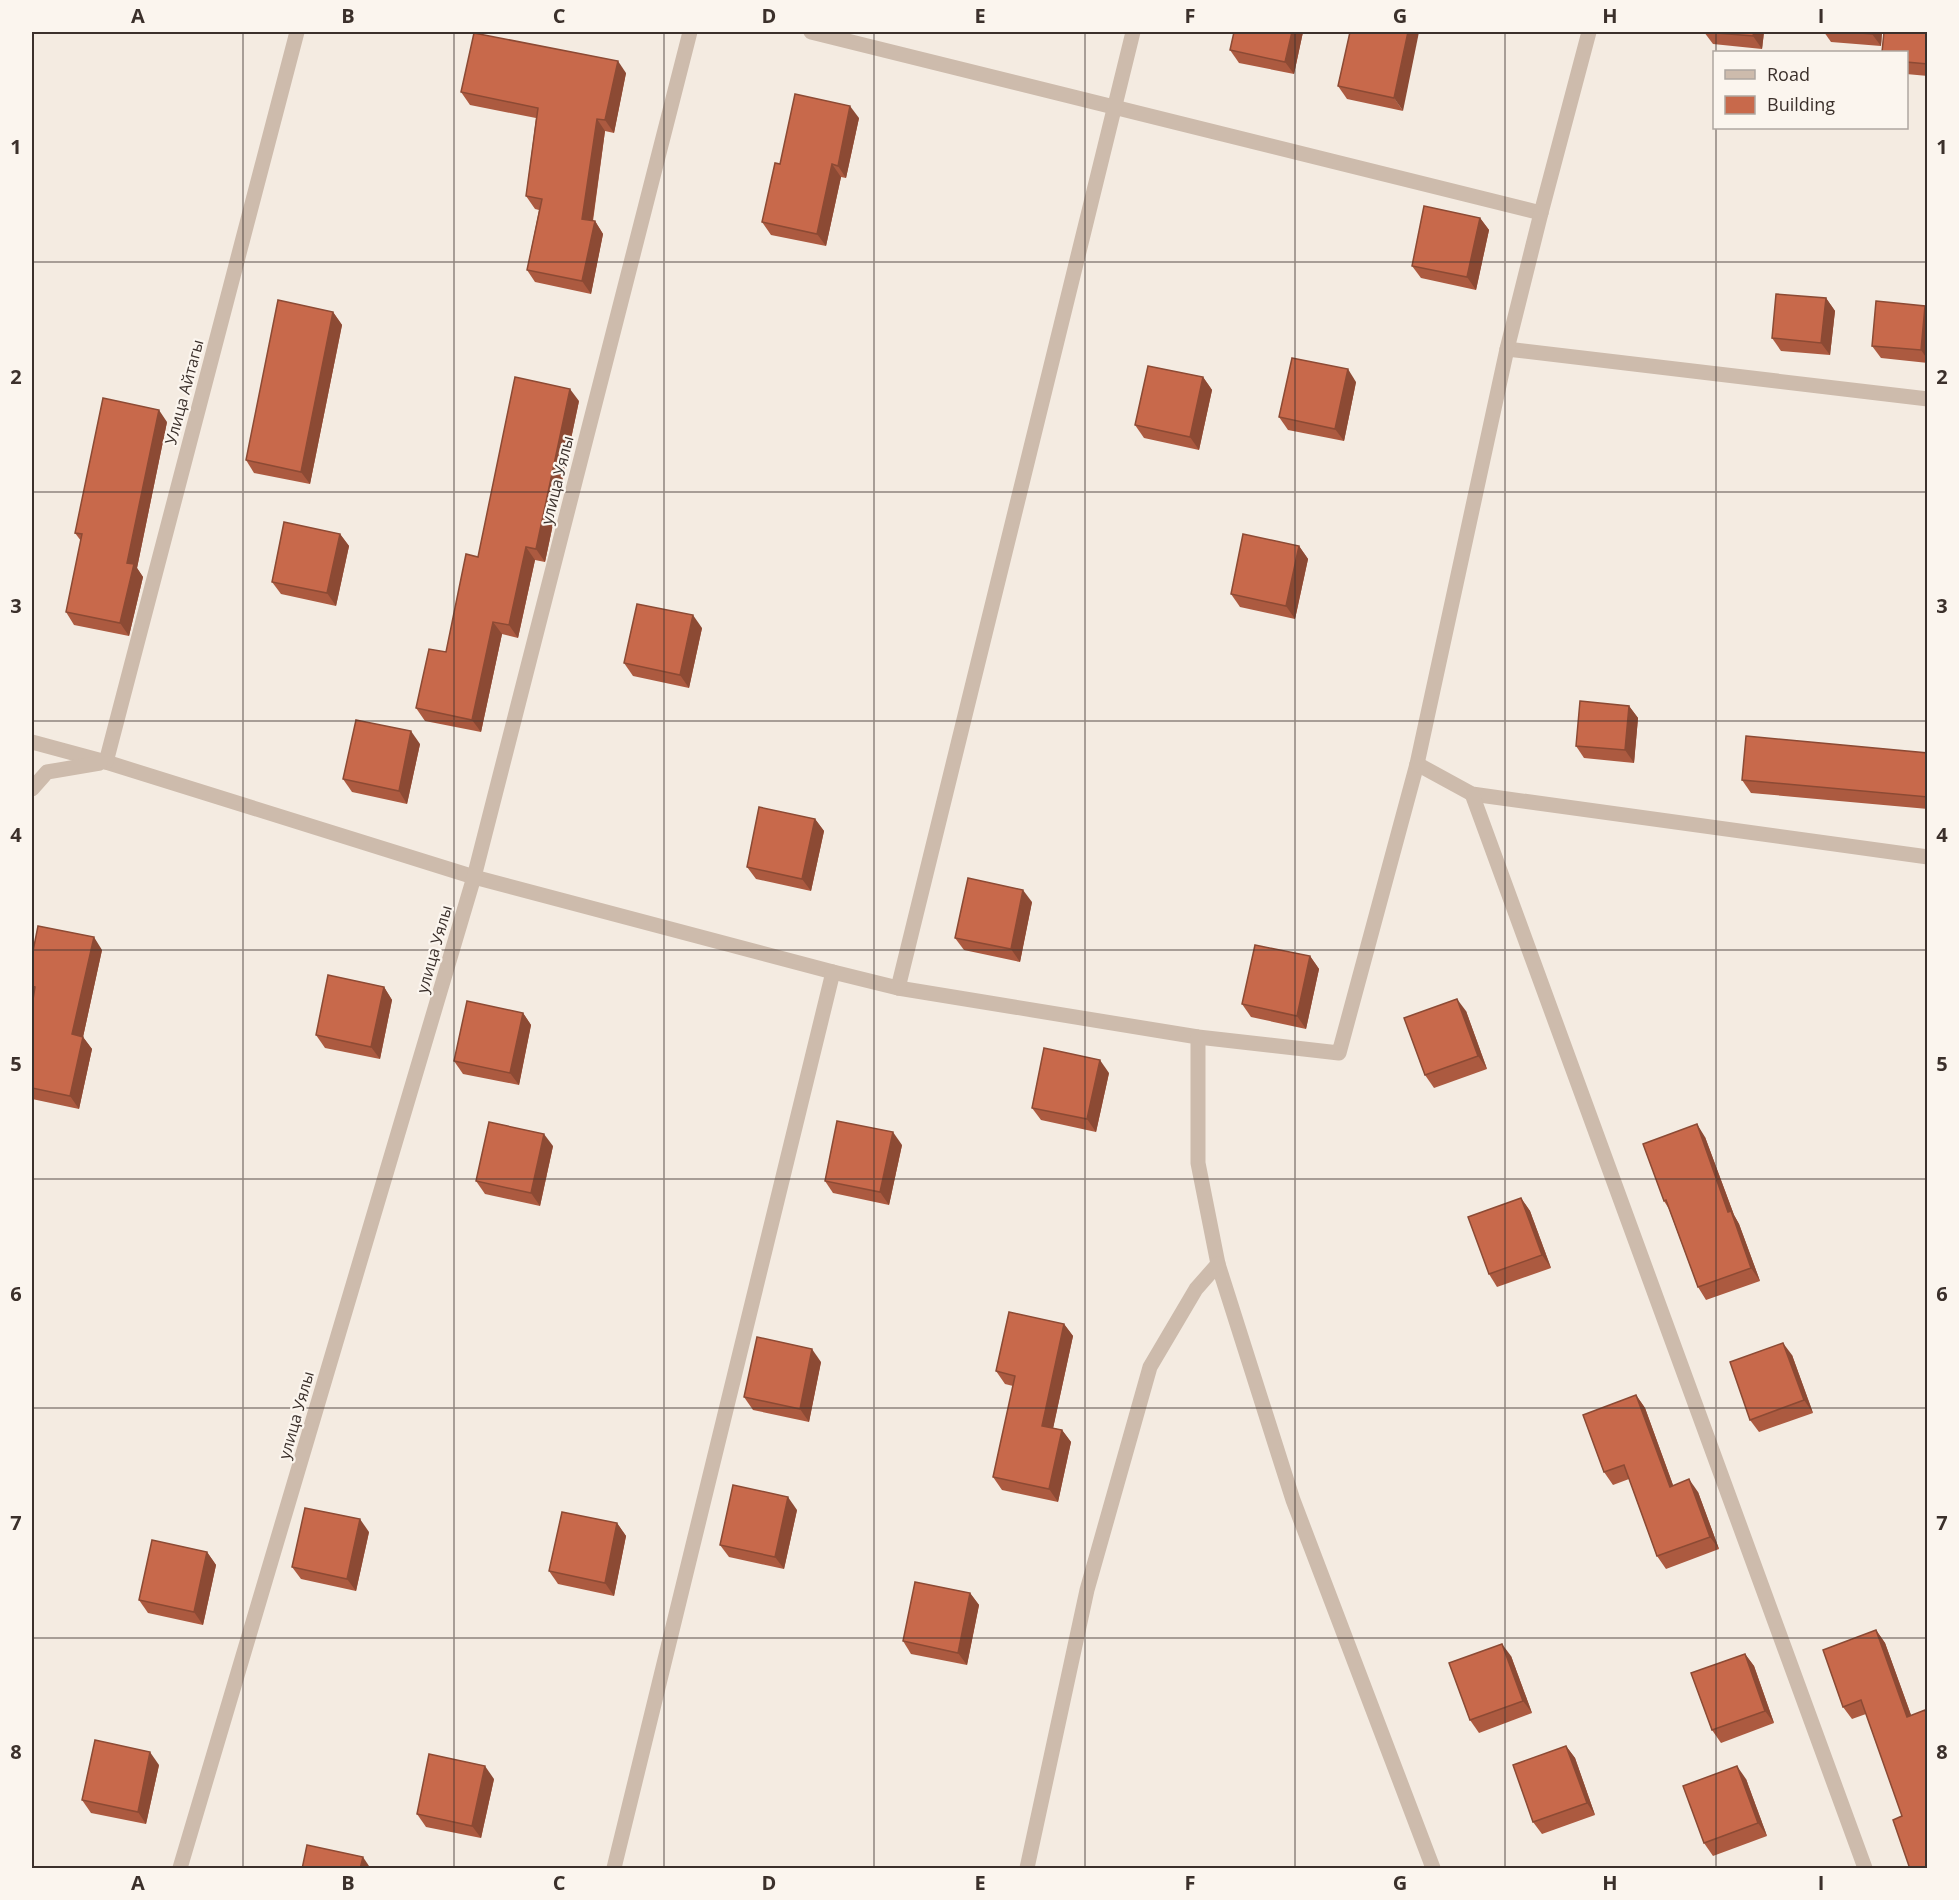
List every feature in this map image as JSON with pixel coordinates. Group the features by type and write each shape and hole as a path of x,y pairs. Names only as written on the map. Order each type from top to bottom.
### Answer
{"street":[{"name":"Улица Айтагы","path":"106,762 297,32"},
{"name":"улица Уялы","path":"180,1869 474,877 690,32"},
{"path":"811,32 1541,213"},
{"path":"898,988 1133,32"},
{"path":"32,742 106,762 474,877 898,988 1198,1037 1339,1053 1417,764 1507,349 1589,32"},
{"path":"1507,349 1928,399"},
{"path":"32,789 47,772 106,762"},
{"path":"1417,764 1472,794 1928,857"},
{"path":"1472,794 1865,1869"},
{"path":"614,1869 833,972"},
{"path":"1198,1037 1198,1163 1218,1264 1293,1500 1433,1869"},
{"path":"1027,1869 1087,1590 1150,1367 1196,1289 1218,1264"}],"building":[{"path":"1234,32 1292,32 1285,62 1230,50"},
{"path":"1350,32 1408,32 1394,98 1338,86"},
{"path":"1704,32 1754,32 1753,36"},
{"path":"1848,32 1872,32 1872,34"},
{"path":"1884,32 1928,32 1928,64 1908,62 1908,51 1882,51"},
{"path":"474,33 618,61 605,120 597,119 582,219 595,221 582,281 527,270 542,199 526,196 538,108 461,92"},
{"path":"795,94 850,106 838,166 832,164 817,234 762,222 775,163 780,164"},
{"path":"1424,206 1480,218 1467,277 1412,266"},
{"path":"1776,294 1826,298 1821,343 1772,338"},
{"path":"278,300 333,312 301,472 246,460"},
{"path":"1876,301 1925,306 1921,350 1872,346"},
{"path":"1292,358 1348,369 1335,429 1279,417"},
{"path":"1148,366 1203,377 1190,437 1135,425"},
{"path":"515,377 570,389 536,549 526,547 509,625 493,622 472,720 416,708 429,649 446,652 466,554 478,557"},
{"path":"103,398 159,410 127,563 134,564 120,623 66,612 82,534 75,533"},
{"path":"284,522 340,534 327,593 272,582"},
{"path":"1243,534 1299,546 1286,606 1231,594"},
{"path":"637,604 693,615 680,675 624,663"},
{"path":"1580,701 1629,706 1625,750 1576,746"},
{"path":"356,720 411,731 399,791 343,779"},
{"path":"1746,736 1928,753 1928,797 1742,780"},
{"path":"759,807 815,819 802,879 747,867"},
{"path":"968,878 1023,890 1011,949 955,938"},
{"path":"38,926 94,937 72,1034 83,1037 70,1096 32,1088 32,1006 35,987 32,986 32,956"},
{"path":"1255,945 1310,956 1297,1016 1242,1004"},
{"path":"328,975 384,987 371,1047 316,1035"},
{"path":"1457,999 1478,1056 1425,1075 1404,1018"},
{"path":"467,1001 523,1013 510,1073 454,1061"},
{"path":"1044,1048 1100,1060 1087,1119 1032,1108"},
{"path":"837,1121 893,1132 880,1192 825,1181"},
{"path":"489,1122 544,1134 531,1193 476,1181"},
{"path":"1697,1124 1728,1212 1731,1211 1751,1268 1698,1287 1643,1144"},
{"path":"1521,1198 1542,1255 1489,1274 1468,1217"},
{"path":"1009,1312 1064,1324 1042,1426 1062,1430 1049,1489 993,1477 1015,1376 996,1371"},
{"path":"757,1337 812,1349 800,1409 744,1397"},
{"path":"1783,1343 1804,1400 1750,1420 1730,1362"},
{"path":"1636,1395 1670,1487 1689,1479 1710,1537 1657,1556 1624,1465 1604,1472 1583,1415"},
{"path":"733,1485 788,1497 775,1557 720,1545"},
{"path":"305,1508 360,1519 347,1579 292,1567"},
{"path":"562,1512 617,1523 605,1583 549,1571"},
{"path":"152,1540 207,1552 194,1612 139,1600"},
{"path":"915,1582 970,1593 958,1653 903,1641"},
{"path":"1876,1630 1907,1717 1925,1710 1928,1718 1928,1869 1910,1869 1893,1820 1902,1816 1861,1700 1843,1707 1823,1650"},
{"path":"1502,1644 1523,1701 1470,1720 1449,1663"},
{"path":"1745,1654 1765,1711 1712,1730 1691,1673"},
{"path":"95,1740 150,1752 138,1812 82,1800"},
{"path":"1566,1746 1587,1803 1533,1822 1513,1765"},
{"path":"429,1754 485,1766 472,1826 417,1814"},
{"path":"1737,1766 1758,1823 1704,1843 1683,1786"},
{"path":"307,1845 363,1857 360,1869 302,1869"}]}
